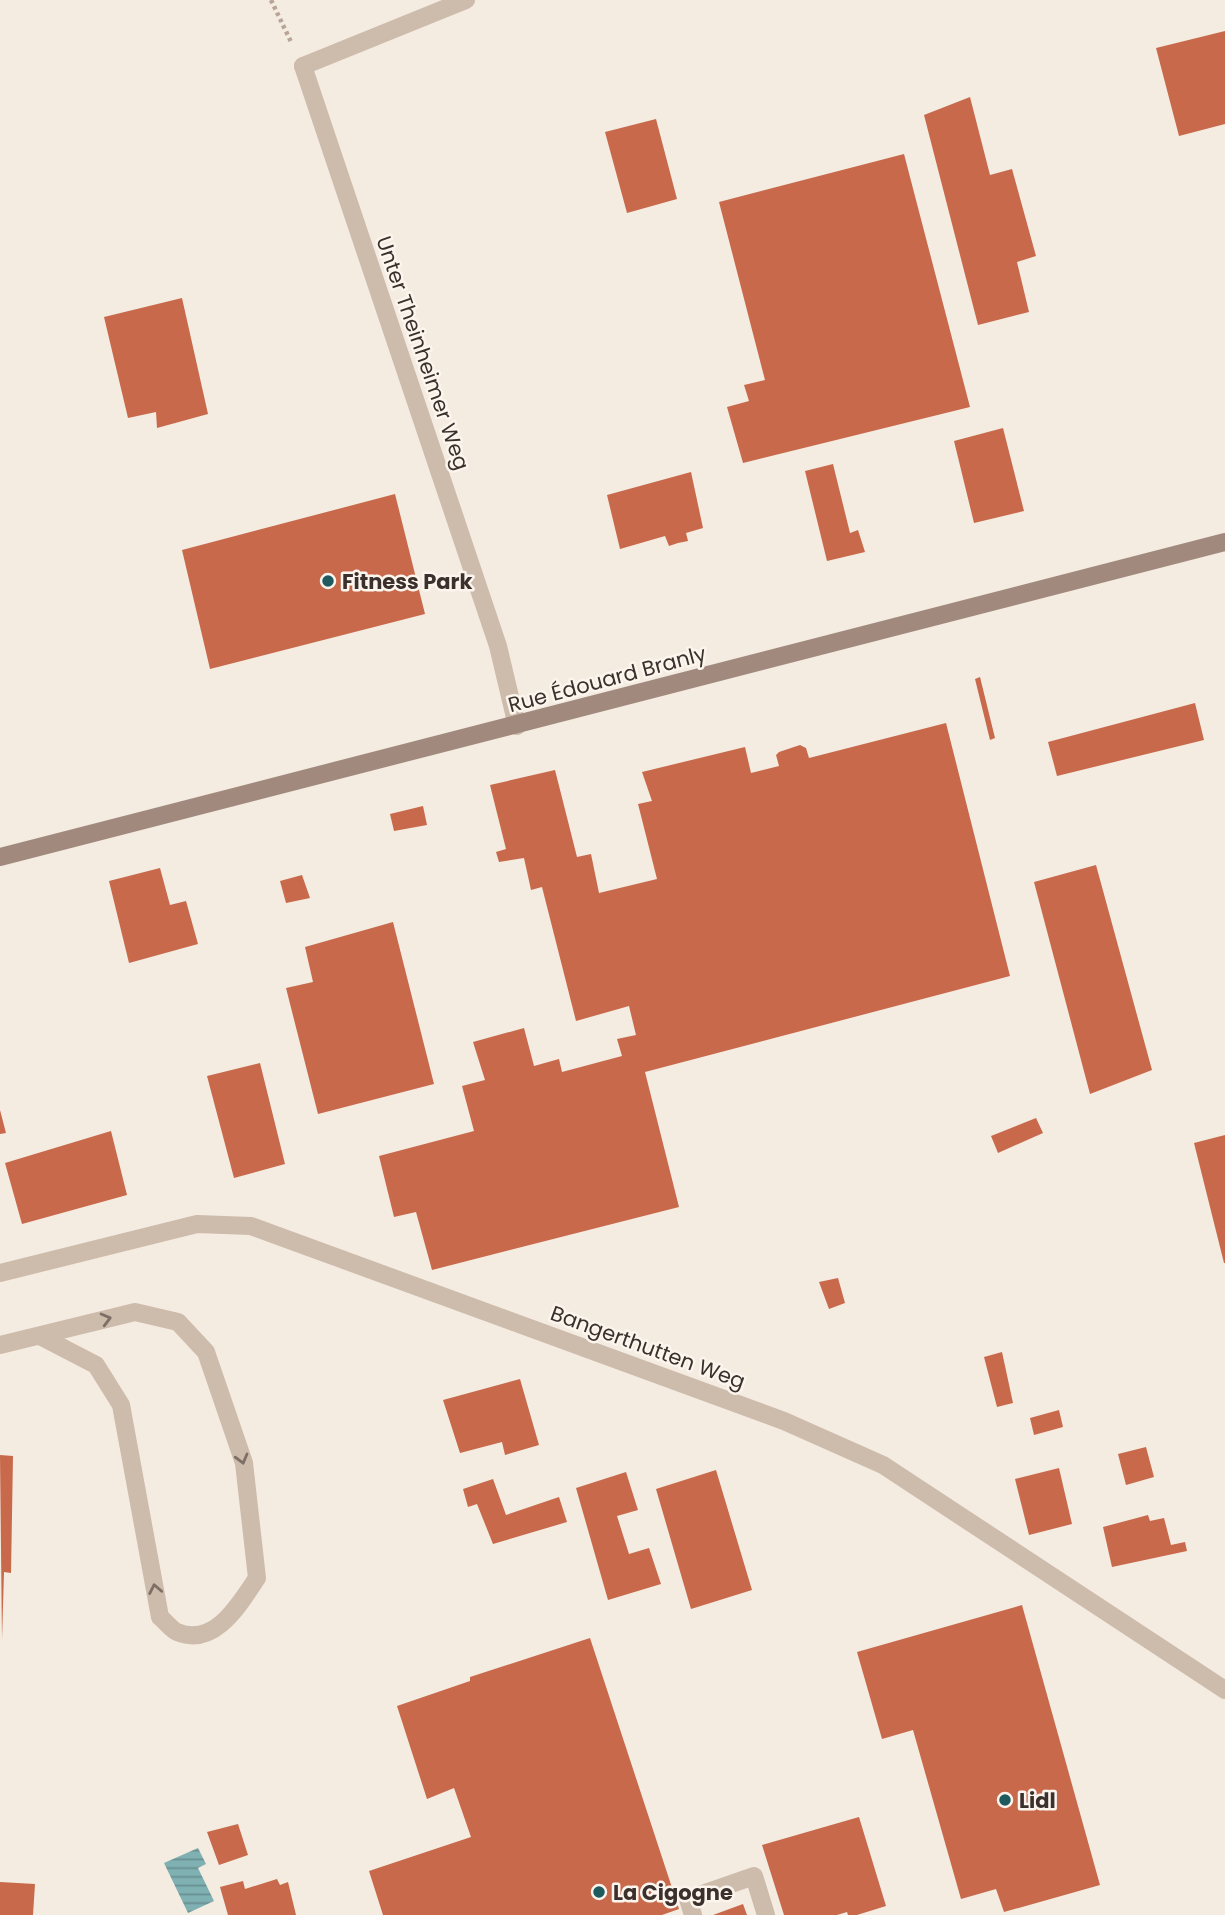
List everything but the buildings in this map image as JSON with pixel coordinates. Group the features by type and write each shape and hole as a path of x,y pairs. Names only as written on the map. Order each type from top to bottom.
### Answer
{"street":[{"path":"303,66 466,0"},
{"name":"Unter Theinheimer Weg","path":"303,66 498,646 517,726"},
{"name":"Rue Édouard Branly","path":"0,857 1225,542"},
{"name":"Bangerthutten Weg","path":"0,1273 197,1224 251,1226 784,1421 883,1465 1225,1690"},
{"path":"0,1345 135,1312 178,1322 206,1352 244,1463 257,1577 229,1619 199,1634 176,1632 160,1617 121,1405 96,1364 40,1336"},
{"path":"693,1915 688,1899 754,1876 766,1915"}],"path":[{"path":"271,0 303,66"}],"water":[{"path":"198,1848 206,1864 198,1868 214,1901 188,1913 164,1863"}],"place":[{"name":"Fitness Park","path":"328,581"},
{"name":"Lidl","path":"1005,1800"},
{"name":"La Cigogne","path":"599,1892"}]}
